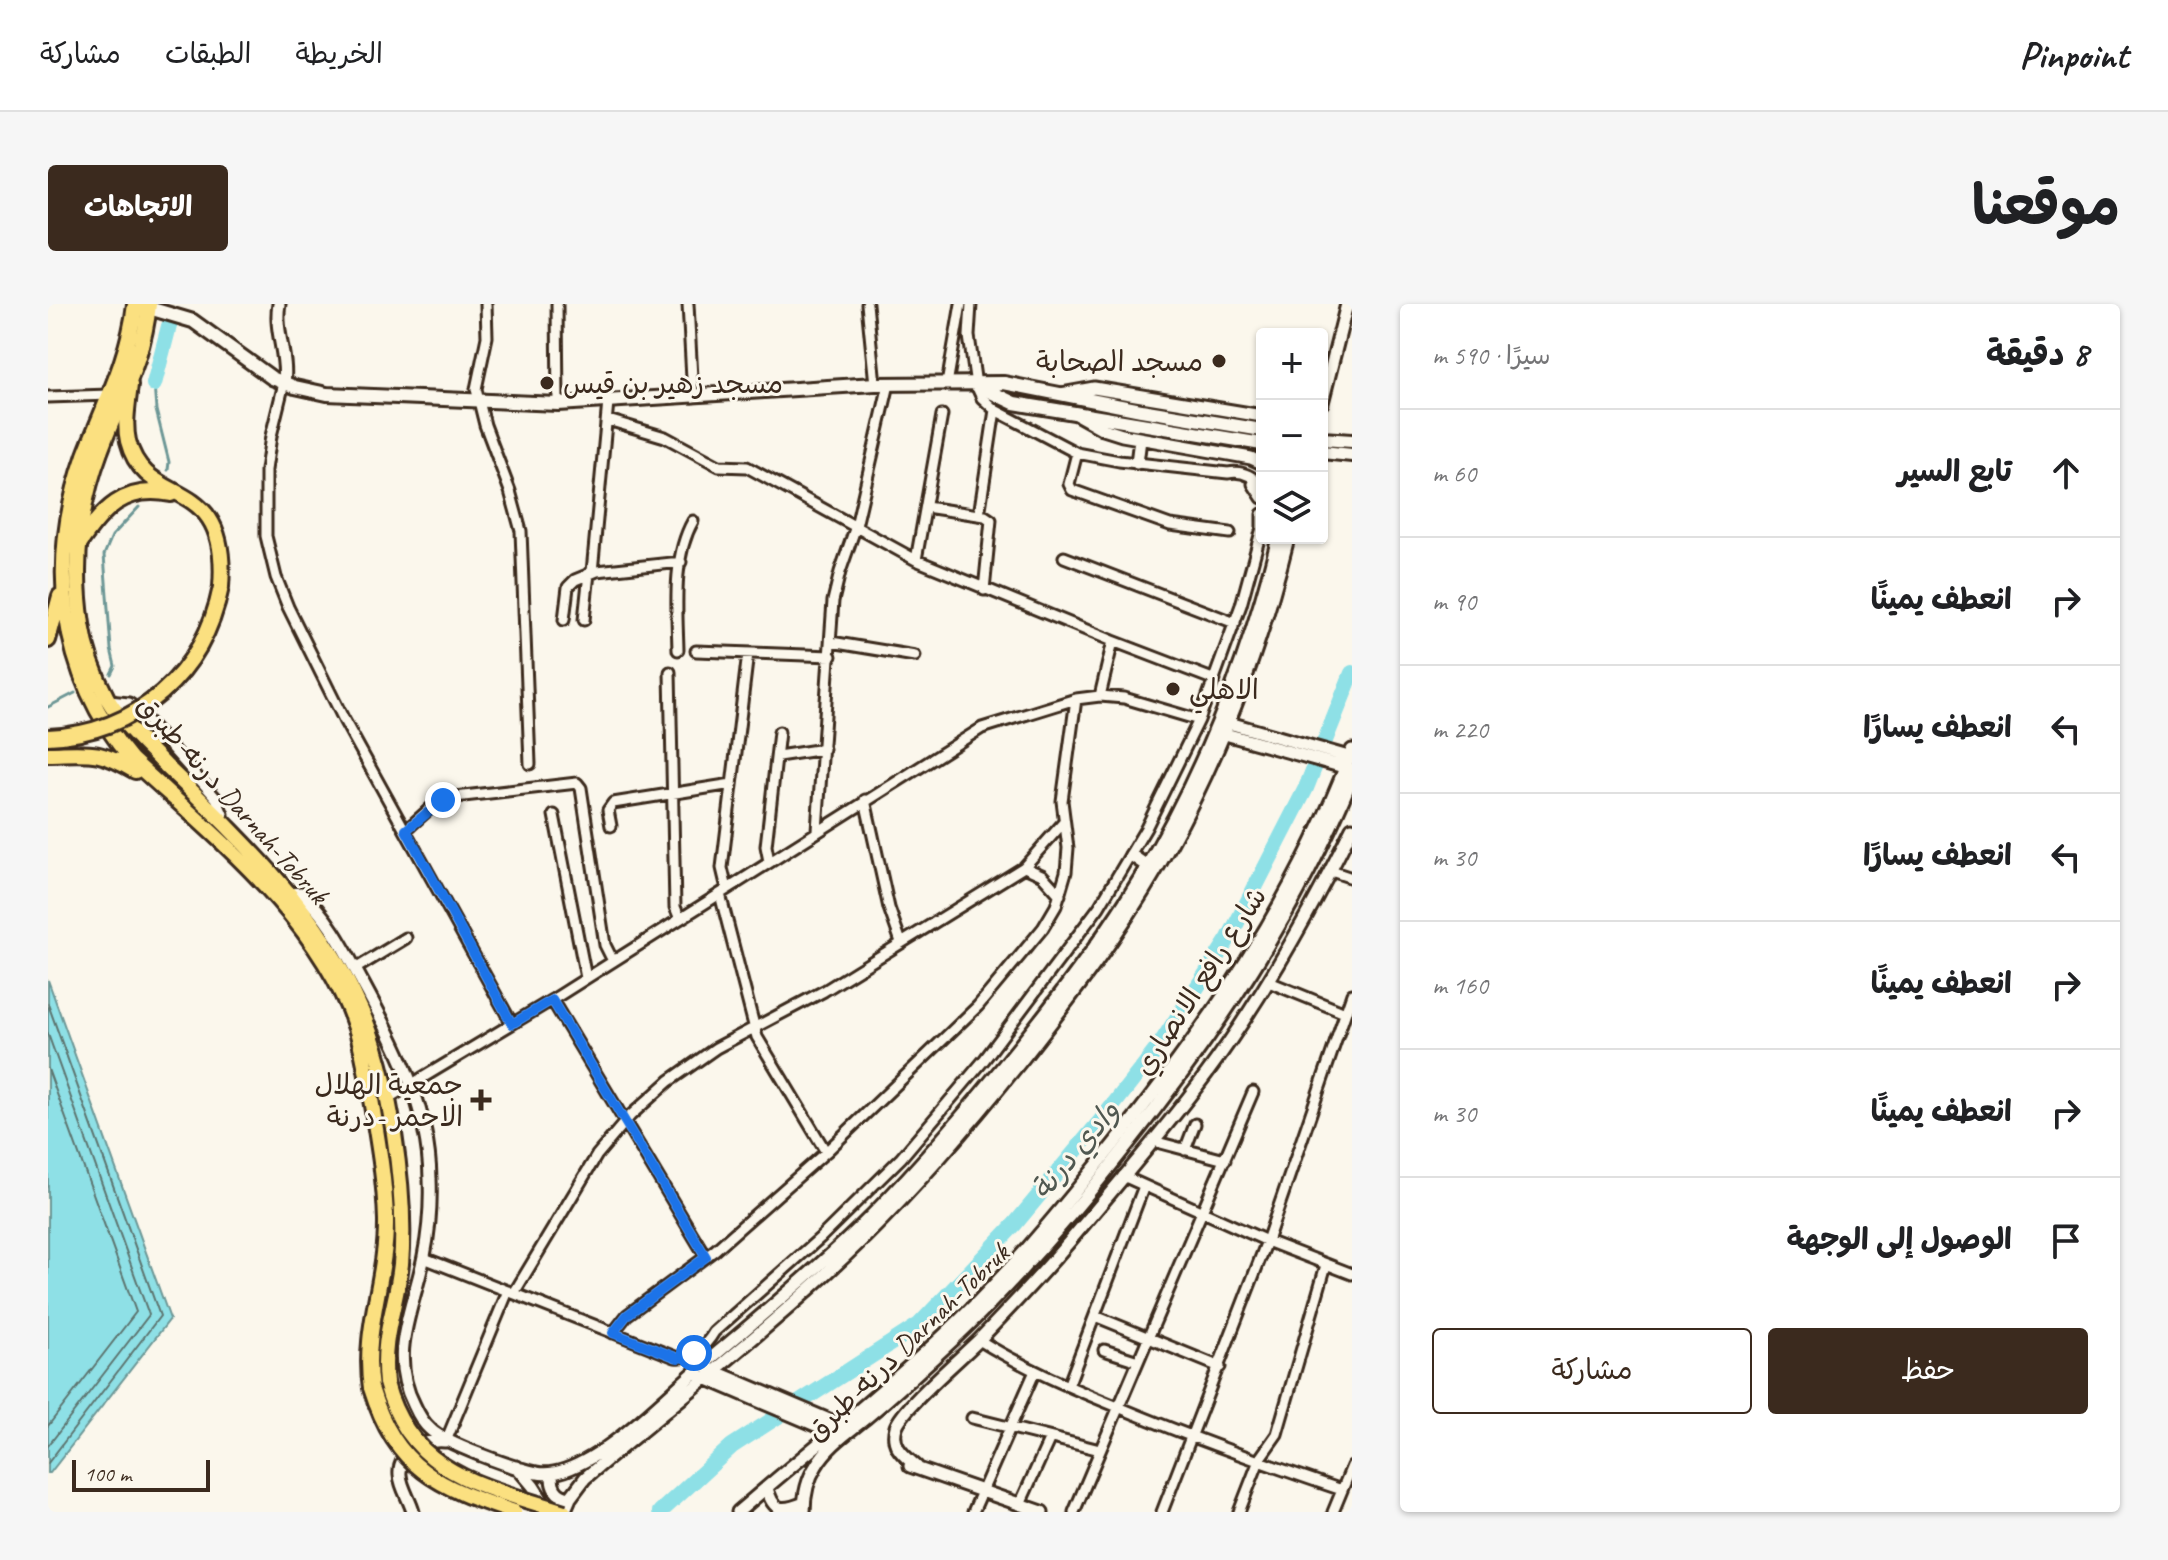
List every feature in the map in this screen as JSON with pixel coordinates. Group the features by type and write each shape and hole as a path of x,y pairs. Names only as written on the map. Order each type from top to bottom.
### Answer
{"main road":[{"path":"145,305 193,321 278,380 327,394 479,398 558,404 875,384 1004,383 1256,429"},
{"name":"درنه-طبرق Darnah-Tobruk","path":"145,305 138,362 108,431 81,515 78,546 81,607 94,671 109,701 133,731 289,894 325,944 361,1009 372,1038 387,1099 397,1157 403,1223 400,1270 384,1348 386,1383 394,1409 406,1432 440,1465 469,1481 566,1507"},
{"name":"درنه-طبرق Darnah-Tobruk","path":"145,305 129,337 110,395 70,494 61,558 62,587 72,651 88,695 118,744 230,850 287,911 329,972 356,1027 385,1189 384,1266 369,1335 371,1388 388,1432 414,1464 458,1493 514,1512"},
{"path":"48,737 104,728 133,715 182,674 214,618 222,547 210,519 192,499 153,479 139,462 129,443 126,420 130,384"},
{"path":"976,385 1014,403 1256,443"},
{"path":"1328,439 1352,441"},
{"path":"1328,453 1352,455"},
{"path":"48,730 102,721 129,709 155,691 177,670 195,644 218,586 216,555 209,527 193,507 171,494 150,491 116,502 98,517 78,546"},
{"path":"48,640 62,587"},
{"path":"48,754 85,752 106,755 158,784"}],"street":[{"path":"279,304 277,321 283,359 266,470 266,536 271,562 288,607 323,678 512,1024"},
{"path":"486,304 487,337 476,383 485,425 510,491 521,531 530,764"},
{"path":"557,304 558,404"},
{"path":"688,304 693,397"},
{"path":"867,304 875,384"},
{"path":"947,384 961,304"},
{"path":"971,304 969,336 976,385 982,398 995,410 1077,453 1137,463 1244,473 1256,482"},
{"path":"1323,400 1347,304"},
{"path":"817,830 833,601 856,526 889,384"},
{"path":"1060,394 1094,388 1256,415"},
{"path":"48,397 110,395"},
{"path":"584,620 608,402"},
{"path":"979,515 995,410"},
{"path":"916,560 942,415"},
{"path":"1078,415 1112,433 1256,460"},
{"path":"608,420 665,437 719,466 747,467 916,560 984,590 1215,680"},
{"path":"1137,463 1140,439"},
{"path":"1077,453 1069,484 1072,490 1170,525 1230,533"},
{"path":"1228,473 1251,483 1256,490"},
{"path":"926,507 987,516 991,522 984,590"},
{"path":"678,650 677,593 686,534 693,521"},
{"path":"424,1258 671,1356 682,1358 691,1355 849,1212 924,1133 1059,963 1099,907 1175,773 1199,720 1235,623 1257,544"},
{"path":"289,894 301,893 314,905 355,969 399,1051 427,1139 430,1171 424,1258 407,1314 400,1356 409,1396 431,1432 446,1441 538,1473 553,1473 572,1467 606,1448 708,1374 844,1242 951,1130 1076,973 1147,866 1227,728 1240,666 1276,544"},
{"path":"553,1473 552,1483 566,1507 585,1478 863,1239 927,1173 985,1106 1077,989 1135,905 1183,821 1227,728 1262,632 1286,544"},
{"path":"1064,557 1235,623"},
{"path":"564,620 568,587 575,580 590,573 681,562"},
{"path":"1100,696 1113,641"},
{"path":"831,642 915,656"},
{"path":"696,651 831,656"},
{"path":"748,653 722,868 723,892 753,1029 826,1152"},
{"path":"670,672 675,907 680,919"},
{"path":"387,1099 552,1000 982,728 1076,699 1100,696 1124,698 1199,720"},
{"path":"613,1333 627,1315 706,1257 826,1152 986,998 1043,928 1060,895 1067,860 1062,801 1076,699"},
{"path":"1227,728 1347,762"},
{"path":"769,861 766,846 779,732"},
{"path":"778,756 824,749"},
{"name":"درنه-طبرق Darnah-Tobruk","path":"804,1508 812,1473 829,1448 926,1365 1005,1289 1083,1200 1175,1083 1265,953 1317,856 1347,762"},
{"name":"شارع رافع الانصاري","path":"738,1512 833,1427 928,1350 996,1283 1053,1220 1156,1093 1228,991 1276,913 1313,840 1347,762"},
{"path":"406,830 443,800 577,783 581,788 605,945 613,961"},
{"path":"611,826 608,810 613,803 732,784"},
{"path":"865,800 891,917 901,942"},
{"path":"554,815 586,978"},
{"path":"446,1441 511,1292 588,1170 625,1122 682,1070 716,1048 824,991 1024,867 1064,822"},
{"path":"1042,1512 917,1467 900,1452 895,1434 898,1422 917,1399 1036,1280 1192,1092 1269,982 1352,828"},
{"path":"1131,855 1147,866"},
{"path":"1024,867 1042,875 1060,895"},
{"path":"1331,871 1352,878"},
{"path":"355,969 406,938"},
{"path":"1269,982 1345,1013"},
{"path":"1162,1512 1267,1241 1352,994"},
{"path":"552,1000 706,1257"},
{"path":"1175,1083 1192,1092"},
{"path":"1074,1512 1253,1092"},
{"path":"1185,1150 1195,1124"},
{"path":"1153,1141 1225,1160"},
{"path":"1123,1176 1267,1241 1352,1274"},
{"path":"1068,1386 1144,1186"},
{"path":"1239,1512 1259,1462 1277,1434 1326,1265"},
{"path":"1095,1316 1220,1367"},
{"path":"979,1340 1068,1386 1192,1437 1342,1490"},
{"path":"1104,1350 1138,1361"},
{"path":"973,1512 1035,1371"},
{"path":"708,1374 833,1427"},
{"path":"972,1418 1100,1450"},
{"path":"1020,1504 1050,1438"},
{"path":"413,1512 400,1478 401,1465 409,1453 420,1445 446,1441"},
{"path":"515,1466 533,1486 549,1512"},
{"path":"1333,1512 1352,1466"},
{"path":"767,1488 771,1504 778,1509 790,1511 804,1508"}],"water":[{"path":"48,980 170,1319 50,1473 48,1473"}],"waterway":[{"path":"154,384 169,326"},
{"path":"154,384 168,470"},
{"path":"111,674 115,666 104,555 112,536 139,507"},
{"name":"وادي درنة","path":"660,1512 732,1446 919,1325 1015,1224 1107,1113 1157,1049 1229,938 1306,788 1352,673"},
{"path":"48,707 75,693"}],"place":[{"name":"مسجد الصحابة","path":"1219,361"},
{"name":"مسجد زهير بن قيس","path":"547,383"},
{"name":"الاهلي","path":"1173,689"},
{"name":"جمعية الهلال الاحمر -درنة","path":"481,1100"}],"route":[{"path":"443,800 406,830 512,1024 552,1000 706,1257 627,1315 613,1333 678,1358 694,1353"}]}
